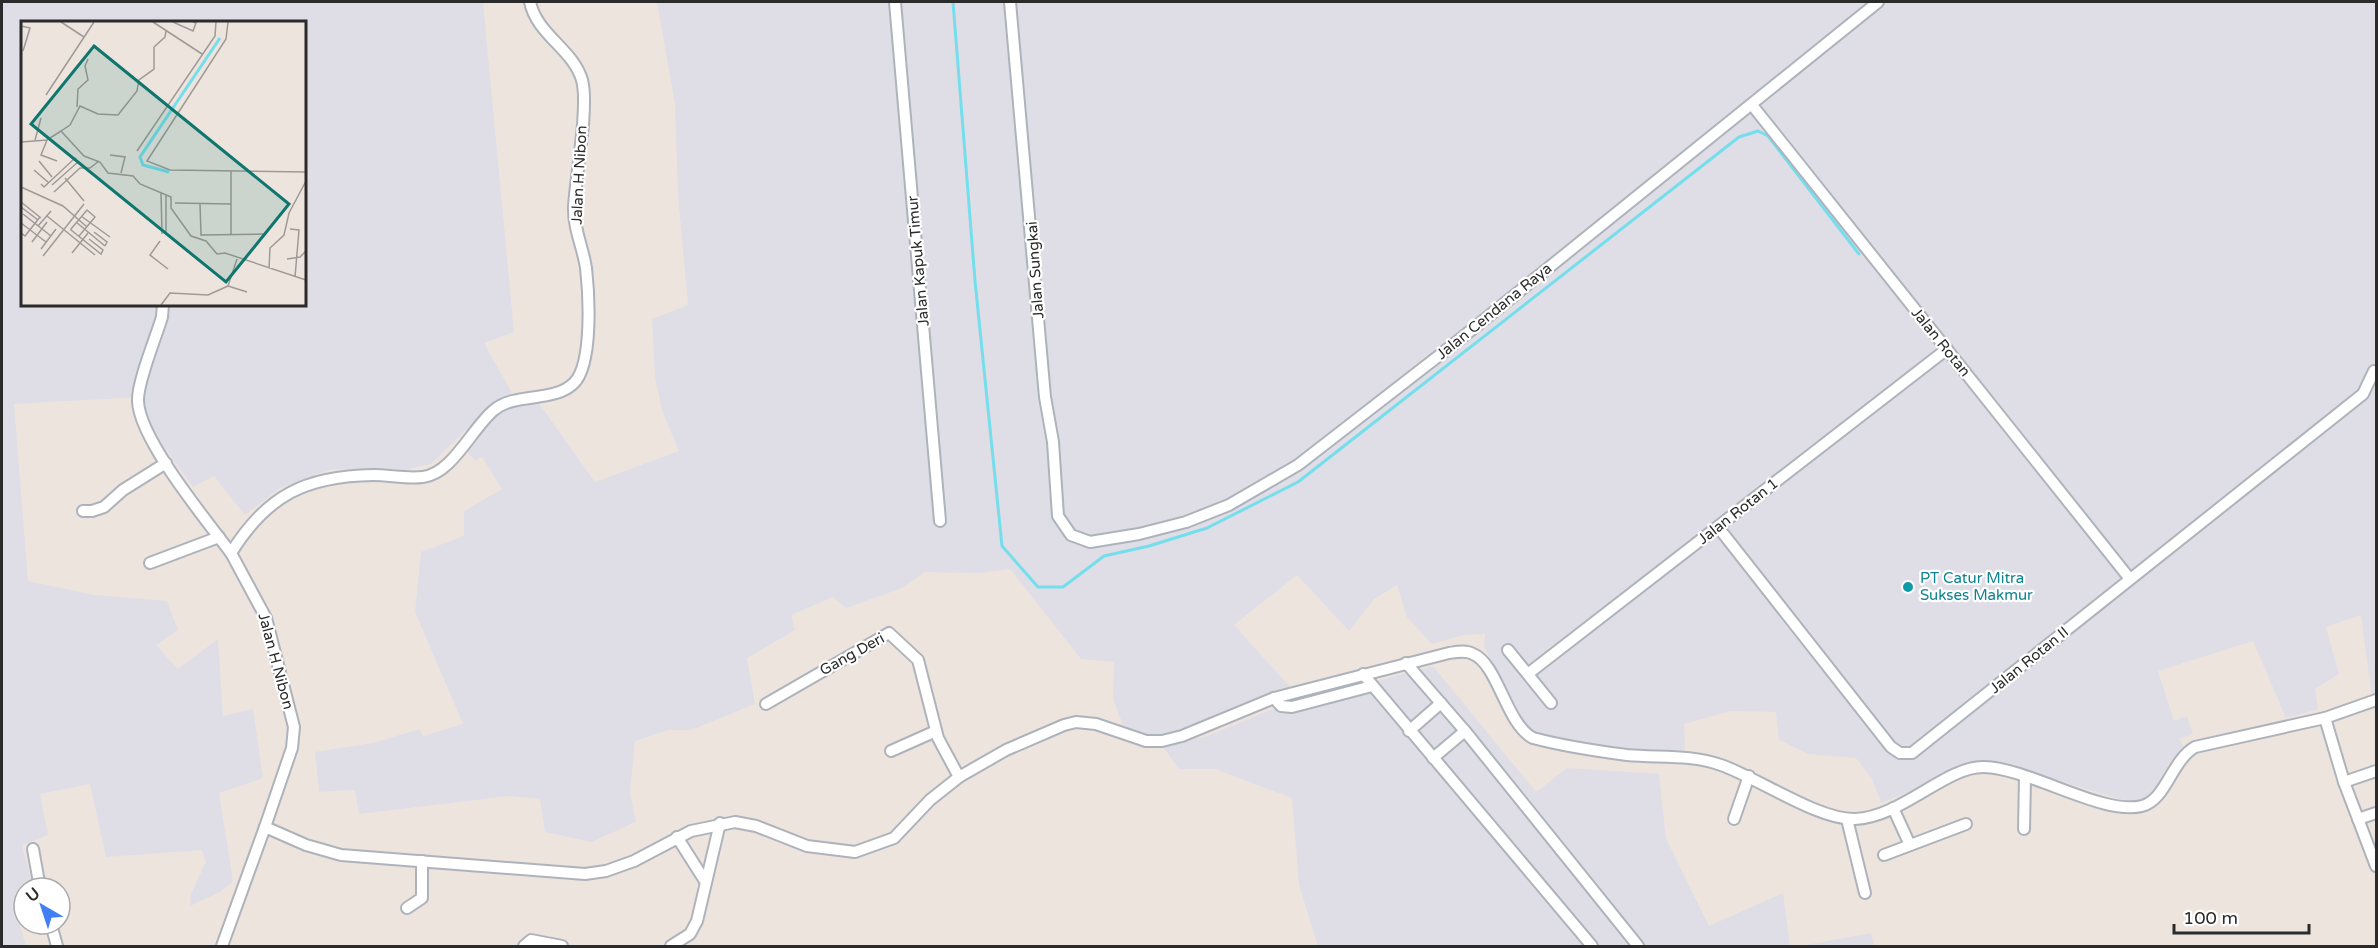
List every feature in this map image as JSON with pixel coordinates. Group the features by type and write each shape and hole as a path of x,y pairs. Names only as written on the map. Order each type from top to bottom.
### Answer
{"street":[{"name":"Jalan H Nibon","path":"222,946 285,771 294,727 267,618 231,553 257,516 301,486 346,476 405,478 431,475 446,466 498,407 562,390 579,376 584,364 588,300 585,268 574,220 583,84 574,64 547,35 536,18 531,2"},
{"name":"Jalan Kapuk Timur","path":"895,2 940,521"},
{"name":"Jalan Sungkai","path":"1010,2 1045,397 1053,442 1058,516 1071,535"},
{"name":"Jalan Cendana Raya","path":"1071,535 1090,542 1139,534 1186,522 1229,505 1262,488 1298,465 1454,344 1878,2"},
{"name":"Jalan Rotan","path":"1752,105 2130,579"},
{"path":"163,306 162,317 138,401 142,422 166,463 231,553"},
{"name":"Jalan Rotan 1","path":"1529,673 1947,349"},
{"name":"Jalan Rotan II","path":"1718,527 1891,747 1900,753 1912,753 2363,394 2374,371"},
{"path":"83,511 104,507 123,489 166,463"},
{"path":"150,563 219,537"},
{"name":"Gang Deri","path":"766,704 888,633 918,660 936,731 959,777"},
{"path":"1508,650 1529,673 1551,703"},
{"path":"265,827 331,853 585,874 606,871 634,861 677,837 720,823 746,823 807,846 855,852 894,838 930,800 959,777 1006,750 1057,727 1076,722 1096,724 1146,741 1162,741 1182,736 1274,698 1449,653 1473,654 1485,665 1521,728 1533,738 1628,755 1690,757 1749,776 1804,804 1847,819 1869,817 1893,808 1973,768 1991,768 2115,805 2143,806 2157,798 2183,755 2195,747 2325,718 2376,700"},
{"path":"1406,663 1465,731 1638,946"},
{"path":"1363,674 1592,946"},
{"path":"1274,698 1281,706 1292,707 1372,686"},
{"path":"1410,731 1442,703"},
{"path":"2325,718 2344,782 2358,819 2373,846 2376,866"},
{"path":"891,751 936,731"},
{"path":"1433,758 1465,731"},
{"path":"2344,782 2376,771"},
{"path":"1734,819 1749,776"},
{"path":"2024,829 2025,777"},
{"path":"1893,808 1910,845"},
{"path":"2358,819 2376,813"},
{"path":"1847,819 1865,892"},
{"path":"671,946 690,934 700,912 705,881 720,823"},
{"path":"1884,855 1966,824"},
{"path":"677,837 705,881"},
{"path":"33,849 38,876"},
{"path":"407,908 422,898 422,861"},
{"path":"524,946 531,940 562,946"}],"shaded area":[{"path":"2,2 483,2 514,332 484,343 512,393 491,405 431,464 404,470 331,469 280,488 245,515 214,476 193,487 151,429 142,397 14,404 28,581 94,595 167,601 178,630 156,645 178,669 218,639 223,716 253,709 263,778 219,793 233,881 220,892 190,906 191,894 206,862 202,850 106,857 90,784 40,794 48,835 22,845 30,876 12,876 12,936 23,936 26,946 2,946"},
{"path":"657,2 2376,2 2376,696 2372,698 2361,615 2326,627 2339,674 2315,689 2318,709 2286,718 2253,641 2158,671 2174,721 2187,716 2193,734 2179,739 2185,749 2169,763 2153,794 2133,803 1995,761 1964,769 1881,803 1872,779 1856,758 1808,754 1779,740 1776,712 1731,711 1684,724 1685,750 1621,749 1541,734 1527,726 1484,647 1485,634 1464,635 1432,644 1407,617 1397,585 1374,599 1349,631 1297,575 1234,625 1292,689 1246,703 1180,732 1145,736 1123,725 1113,699 1114,662 1081,659 1010,569 980,573 925,572 902,588 846,608 833,597 791,615 795,630 747,658 755,704 691,730 668,730 635,741 630,794 636,822 591,842 545,832 540,799 509,796 359,814 355,790 319,792 315,752 373,743 420,729 423,736 463,724 415,612 421,552 464,536 464,511 502,489 482,457 475,460 466,451 494,418 510,407 538,402 595,482 679,451 662,411 655,376 652,319 688,305 678,195 675,104"},
{"path":"1433,666 1536,792 1567,768 1659,774 1666,839 1709,926 1783,893 1790,946 1318,946 1299,885 1292,798 1215,769 1179,769 1163,747 1207,736 1273,709"},
{"path":"1871,933 1874,946 1801,946"}],"waterway":[{"path":"953,2 975,281 1002,546 1038,587 1063,587 1104,556 1149,546 1207,528 1298,482 1739,137 1758,131 1768,136 1859,254"}],"place":[{"name":"PT Catur Mitra Sukses Makmur","path":"1908,587"}]}
